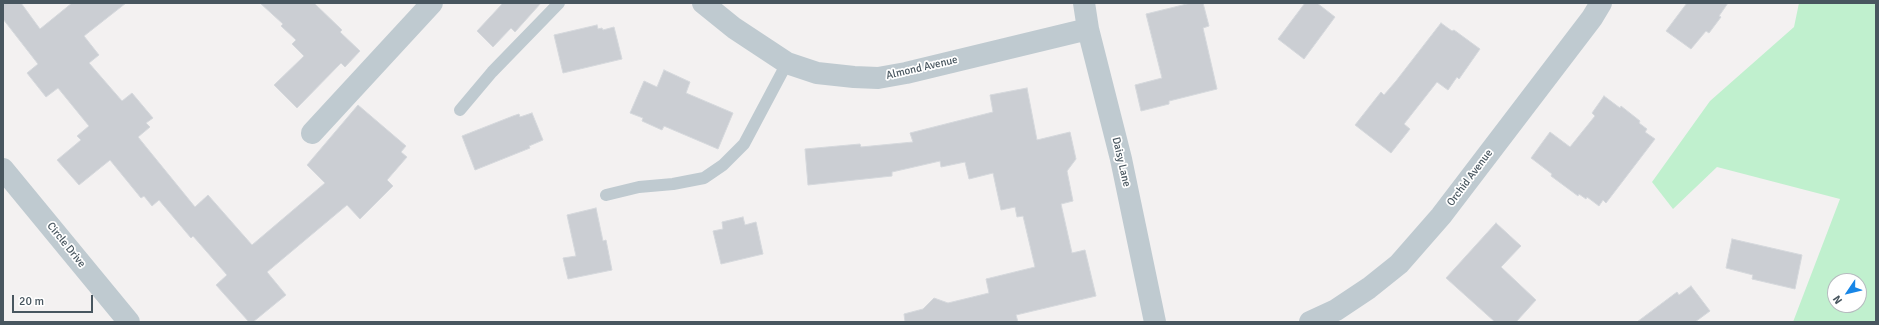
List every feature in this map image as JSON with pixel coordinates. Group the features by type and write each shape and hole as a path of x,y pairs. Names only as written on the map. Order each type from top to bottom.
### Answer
{"street":[{"path":"312,133 432,3"},
{"name":"Almond Avenue","path":"703,3 734,28 787,63 817,73 878,78 906,74 1088,29"},
{"name":"Daisy Lane","path":"1084,3 1088,29 1121,160 1155,322"},
{"name":"Orchid Avenue","path":"1310,322 1336,310 1369,288 1399,264 1441,216 1592,18 1601,3"},
{"name":"Circle Drive","path":"3,169 129,322"}],"lane":[{"path":"460,110 492,72 559,3"},
{"path":"606,195 639,186 673,184 704,178 722,165 744,144 787,63"}],"green space":[{"path":"1799,3 1876,3 1876,322 1793,322 1840,199 1717,167 1673,209 1652,182 1710,101 1794,27"}],"building":[{"path":"3,3 21,3 40,29 72,3 126,3 84,36 99,55 89,63 122,101 132,93 153,118 146,123 150,127 138,137 195,207 208,195 252,245 325,183 307,165 358,105 406,146 401,152 407,157 387,180 393,186 360,219 347,205 267,272 286,295 253,322 249,322 216,285 227,275 193,236 191,238 159,200 152,206 144,196 141,198 110,160 79,185 57,160 81,140 77,136 89,126 58,88 46,97 27,73 38,64 3,19"},
{"path":"260,3 314,3 342,30 340,32 360,51 345,67 341,63 297,108 274,85 304,56 292,44 296,40 281,26 283,24"},
{"path":"503,3 541,3 515,32 511,28 493,47 477,31"},
{"path":"1191,3 1203,3 1209,26 1203,28 1217,89 1169,101 1169,104 1141,111 1135,85 1162,78 1146,14"},
{"path":"1305,3 1317,3 1335,17 1304,59 1278,39"},
{"path":"1687,3 1728,3 1719,16 1721,17 1709,33 1706,31 1691,49 1666,31"},
{"path":"1441,23 1452,31 1454,30 1480,49 1459,79 1457,77 1448,90 1437,82 1404,124 1410,129 1391,153 1355,125 1381,92 1384,95 1396,81"},
{"path":"597,25 598,29 602,28 603,30 614,27 622,59 563,73 554,35"},
{"path":"664,70 690,82 686,93 733,113 718,149 664,126 662,130 642,121 643,118 630,113 644,81 657,87"},
{"path":"1027,88 1037,140 1070,132 1076,159 1067,171 1073,201 1061,204 1072,253 1085,250 1096,296 1016,315 1018,322 905,322 904,314 923,309 934,298 948,303 989,293 986,279 1035,267 1023,216 1017,217 1015,207 1001,210 993,173 969,179 965,162 941,167 940,161 892,172 892,176 808,185 805,149 860,144 861,147 913,142 910,133 993,112 990,95"},
{"path":"1604,96 1620,108 1621,106 1640,121 1639,123 1647,129 1645,132 1655,139 1606,203 1603,200 1599,206 1587,197 1586,199 1579,194 1578,196 1551,176 1552,174 1531,158 1550,132 1570,147 1595,116 1592,113"},
{"path":"532,113 543,140 529,146 530,148 475,170 462,136 519,114 520,117"},
{"path":"596,208 603,241 606,240 612,270 568,279 563,258 576,256 567,215"},
{"path":"743,217 745,225 756,222 763,254 721,264 713,231 723,229 722,222"},
{"path":"1496,223 1521,246 1501,267 1536,300 1516,322 1495,322 1446,278"},
{"path":"1732,239 1802,255 1795,289 1752,279 1753,275 1726,268"},
{"path":"1691,286 1710,311 1695,322 1637,322 1677,292 1679,295"}]}
